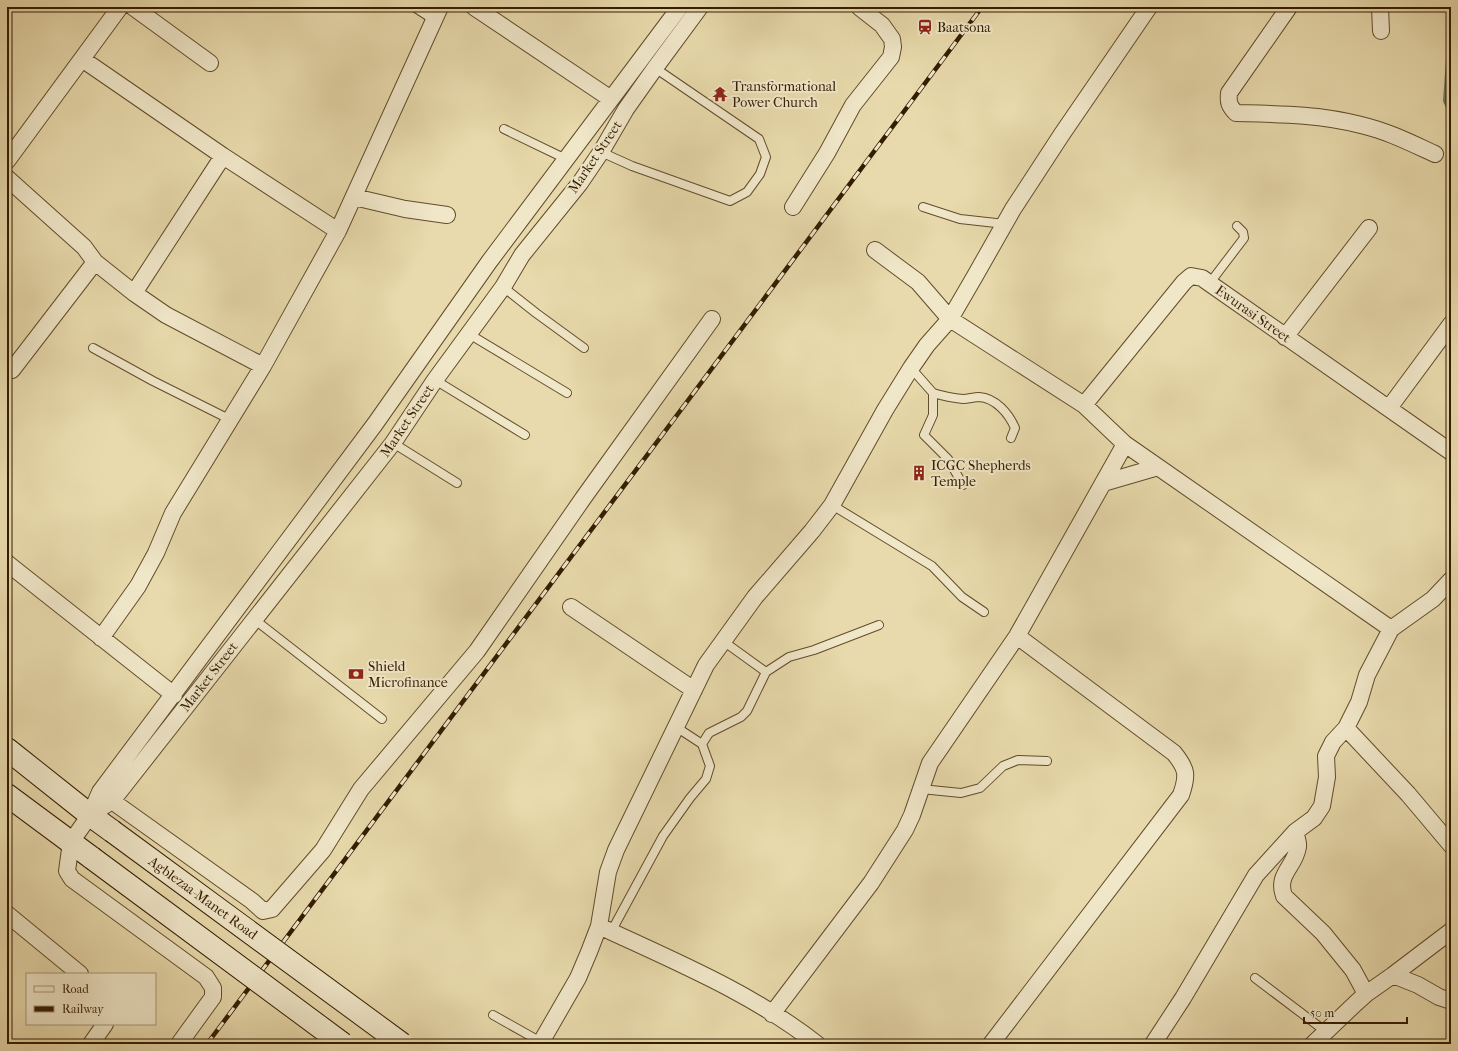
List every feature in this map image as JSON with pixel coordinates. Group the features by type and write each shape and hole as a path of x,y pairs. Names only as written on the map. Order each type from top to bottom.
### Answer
{"main road":[{"name":"Agblezaa-Manet Road","path":"7,749 90,815 402,1044"},
{"path":"7,795 343,1044"}],"street":[{"path":"7,160 120,7"},
{"path":"133,7 210,63"},
{"path":"474,7 611,99"},
{"name":"Market Street","path":"70,842 90,815 100,792 174,695 375,424 490,262 680,7"},
{"name":"Market Street","path":"90,815 112,802 393,443 435,380 503,287 522,255 580,183 601,152 626,109 700,7"},
{"path":"793,207 828,153 853,105 891,57 893,46 892,39 882,25 859,7"},
{"path":"540,1043 605,929 608,872 616,850 706,666 755,597 812,532 832,505 885,410 911,368 927,345 950,319 1013,209 1062,134 1149,7"},
{"path":"1289,7 1229,92 1228,102 1230,107 1236,113 1296,115 1349,122 1388,133 1435,154"},
{"path":"1380,7 1381,30"},
{"path":"101,638 138,586 156,552 173,513 263,366 338,231 437,14"},
{"path":"82,59 223,156 338,231"},
{"path":"134,293 223,156"},
{"path":"7,178 84,247 95,262 134,293 166,314 263,366"},
{"path":"354,197 405,209 447,215"},
{"path":"1285,337 1369,228"},
{"path":"875,250 918,282 950,319 1084,405 1125,444 1391,629"},
{"path":"12,370 95,262"},
{"name":"Ewurasi Street","path":"1084,405 1184,282 1191,276 1202,278 1451,452"},
{"path":"112,802 252,901 263,911 272,909 323,850 361,789 477,651 584,497 712,319"},
{"path":"1389,408 1451,324"},
{"path":"772,1014 871,883 905,830 912,815 930,763 1017,636 1125,444"},
{"path":"1103,483 1158,467"},
{"path":"7,563 174,695"},
{"path":"1153,1044 1183,998 1256,875 1295,832 1314,818 1322,806 1327,777 1326,756 1332,742 1346,728 1359,702 1367,675 1391,629 1433,599 1451,580"},
{"path":"571,607 694,690"},
{"path":"991,1044 1181,794 1186,780 1183,764 1174,752 1017,636"},
{"path":"1346,728 1408,794 1451,845"},
{"path":"1295,832 1299,846 1282,879 1281,888 1284,896 1323,933 1353,970 1366,994"},
{"path":"70,842 67,871 72,879 206,977 213,988 213,997 178,1044"},
{"path":"7,914 79,973"},
{"path":"605,929 731,988 772,1014 793,1025 817,1044"},
{"path":"1313,1044 1325,1031 1366,994 1451,931"},
{"path":"1393,975 1418,985 1439,997 1451,1001"},
{"path":"91,1044 104,1025"}],"lane":[{"path":"414,7 437,14"},
{"path":"601,152 632,166 730,201 747,192 760,174 766,157 759,139 655,68"},
{"path":"504,129 566,159"},
{"path":"923,207 960,219 1005,224"},
{"path":"1209,284 1244,238 1243,232 1237,226"},
{"path":"503,287 584,348"},
{"path":"469,334 567,393"},
{"path":"93,348 153,381 230,420"},
{"path":"911,368 933,393 948,398 985,398 998,405 1010,418 1015,428 1011,438"},
{"path":"435,380 525,435"},
{"path":"933,393 933,415 924,435 948,459 963,485"},
{"path":"393,443 457,483"},
{"path":"832,505 932,566 962,597 984,612"},
{"path":"255,620 382,719"},
{"path":"702,744 709,733 741,717 747,711 766,672 789,657 814,650 879,625"},
{"path":"723,641 766,672"},
{"path":"605,929 663,836 690,798 706,779 710,766 702,744 676,727"},
{"path":"921,789 961,793 980,788 1003,766 1018,760 1047,761"},
{"path":"1255,978 1325,1031"},
{"path":"494,1016 540,1043"}],"waterway":[{"path":"1451,18 1445,101 1451,114"}],"railway":[{"path":"207,1044 982,7"}],"place":[{"name":"Baatsona","path":"925,27"},
{"name":"Transformational Power Church","path":"720,94"},
{"name":"ICGC Shepherds Temple","path":"919,473"},
{"name":"Shield Microfinance","path":"356,674"}]}
